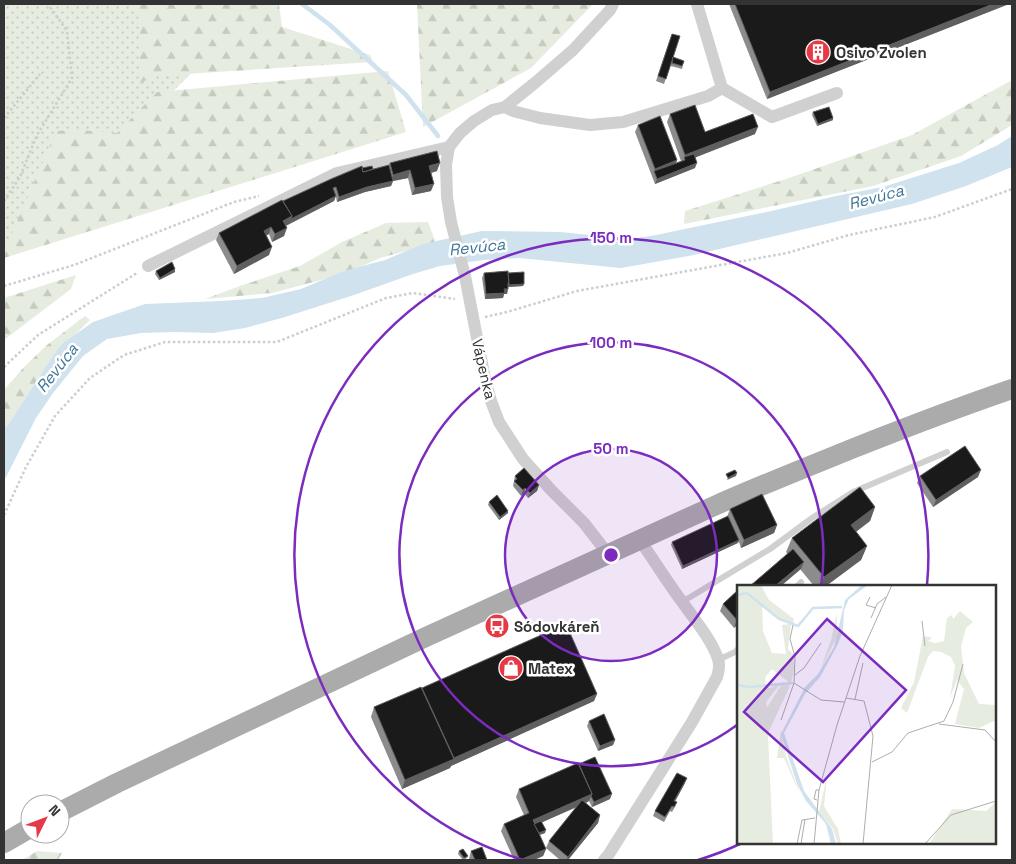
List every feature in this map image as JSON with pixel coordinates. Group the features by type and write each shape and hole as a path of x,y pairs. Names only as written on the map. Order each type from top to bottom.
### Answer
{"main road":[{"path":"70,807 428,636 639,539 826,459 962,406 1012,389"},
{"path":"4,843 20,834"}],"street":[{"path":"148,266 337,173 449,147 474,121 492,110 505,106 573,50 614,4"},
{"path":"696,4 722,88 772,117 837,93"},
{"path":"505,106 514,111 540,118 590,125 624,122 708,96 722,88"},
{"name":"Vápenka","path":"449,147 446,165 447,196 451,222 465,276 487,386 499,422 523,459 584,523 608,554"},
{"path":"604,860 676,747 717,678 719,670 718,660 714,651 697,622 639,539"}],"lane":[{"path":"682,602 770,549 812,518 853,492 947,452"},
{"path":"718,660 737,650"}],"path":[{"path":"4,200 20,177 37,135 72,78 67,31 48,4"},
{"path":"4,118 40,74"},
{"path":"473,319 508,312 577,291 788,253 849,235 935,217 1012,188"},
{"path":"4,286 74,265 234,202 261,195"},
{"path":"4,367 38,335 148,266"},
{"path":"4,515 26,467 55,416 90,378 124,355 165,342 277,342 386,298 414,293 469,301"}],"green space":[{"path":"4,4 261,4 4,259"},
{"path":"135,4 279,4 282,27 370,55 373,62 154,76 139,84 140,25"},
{"path":"417,4 593,4 531,68 423,127"},
{"path":"388,71 406,132 4,258 4,252 56,131 78,130 117,133 157,92"},
{"path":"1012,80 1012,125 961,156 873,186 684,224 685,211 789,178 912,135"},
{"path":"428,222 436,243 380,258 344,274 272,293 205,299 300,266 342,242 386,223"},
{"path":"76,275 71,289 4,340 4,298"},
{"path":"85,316 90,320 52,357 4,431 4,390 47,345"},
{"path":"37,851 62,853 58,860 22,860"}],"water":[{"name":"Revúca","path":"1012,136 1012,167 966,186 912,204 694,255 621,268 519,258 484,260 440,266 285,317 245,328 213,333 141,333 107,339 83,356 53,393 36,418 4,481 4,431 63,343 93,322 145,304 262,298 301,289 344,271 385,260 423,244 482,231 560,232 633,239 656,235 883,187 959,163 998,145"}],"building":[{"name":"Osivo Zvolen","path":"735,4 993,4 770,92"},
{"path":"672,34 680,36 666,79 658,76"},
{"path":"673,57 684,61 682,66 672,63"},
{"path":"695,105 705,132 753,114 758,127 685,155 670,114"},
{"path":"829,107 833,118 818,124 813,112"},
{"path":"660,116 677,160 655,169 638,125"},
{"path":"437,151 440,163 429,166 434,184 415,188 410,170 393,175 390,163"},
{"path":"694,154 697,163 657,179 654,171 685,160 684,157"},
{"path":"389,165 393,181 367,187 339,197 336,187 333,188 336,196 291,219 292,216 283,201 362,166 363,172"},
{"path":"372,166 373,169 363,172 362,168"},
{"path":"282,200 292,216 283,221 287,228 275,234 271,227 264,231 272,247 237,266 219,233"},
{"path":"172,262 175,269 160,278 156,271"},
{"path":"508,271 509,283 508,289 504,289 505,293 486,294 484,273"},
{"path":"524,272 524,284 509,285 508,273"},
{"path":"965,446 981,470 936,500 920,476"},
{"path":"524,468 539,485 530,493 525,488 523,490 514,481 517,479 515,476"},
{"path":"735,470 737,473 728,478 726,474"},
{"path":"860,487 875,507 851,525 867,546 824,577 792,538"},
{"path":"762,494 777,525 744,540 730,509"},
{"path":"497,495 508,511 500,517 489,502"},
{"path":"728,516 739,540 683,566 672,542"},
{"path":"793,549 804,562 776,585 751,585"},
{"path":"737,591 737,620 723,604"},
{"path":"497,624 498,627 490,631 488,628"},
{"path":"566,624 597,694 454,758 422,688"},
{"path":"421,687 454,759 405,780 374,707"},
{"path":"604,714 615,740 600,746 589,721"},
{"path":"595,757 612,794 594,802 579,764"},
{"path":"578,763 592,794 533,820 546,849 520,860 504,824 529,813 519,789"},
{"path":"677,773 687,778 674,801 677,802 665,817 655,811"},
{"path":"582,800 600,815 568,857 549,841"},
{"path":"541,821 546,830 539,833 534,824"},
{"path":"482,847 487,860 475,860 471,851"},
{"path":"463,849 468,856 464,858 459,851"}],"waterway":[{"path":"302,4 330,25 406,95 438,136"}],"place":[{"name":"Osivo Zvolen","path":"818,52"},
{"name":"Sódovkáreň","path":"497,626"},
{"name":"Matex","path":"511,668"}]}
